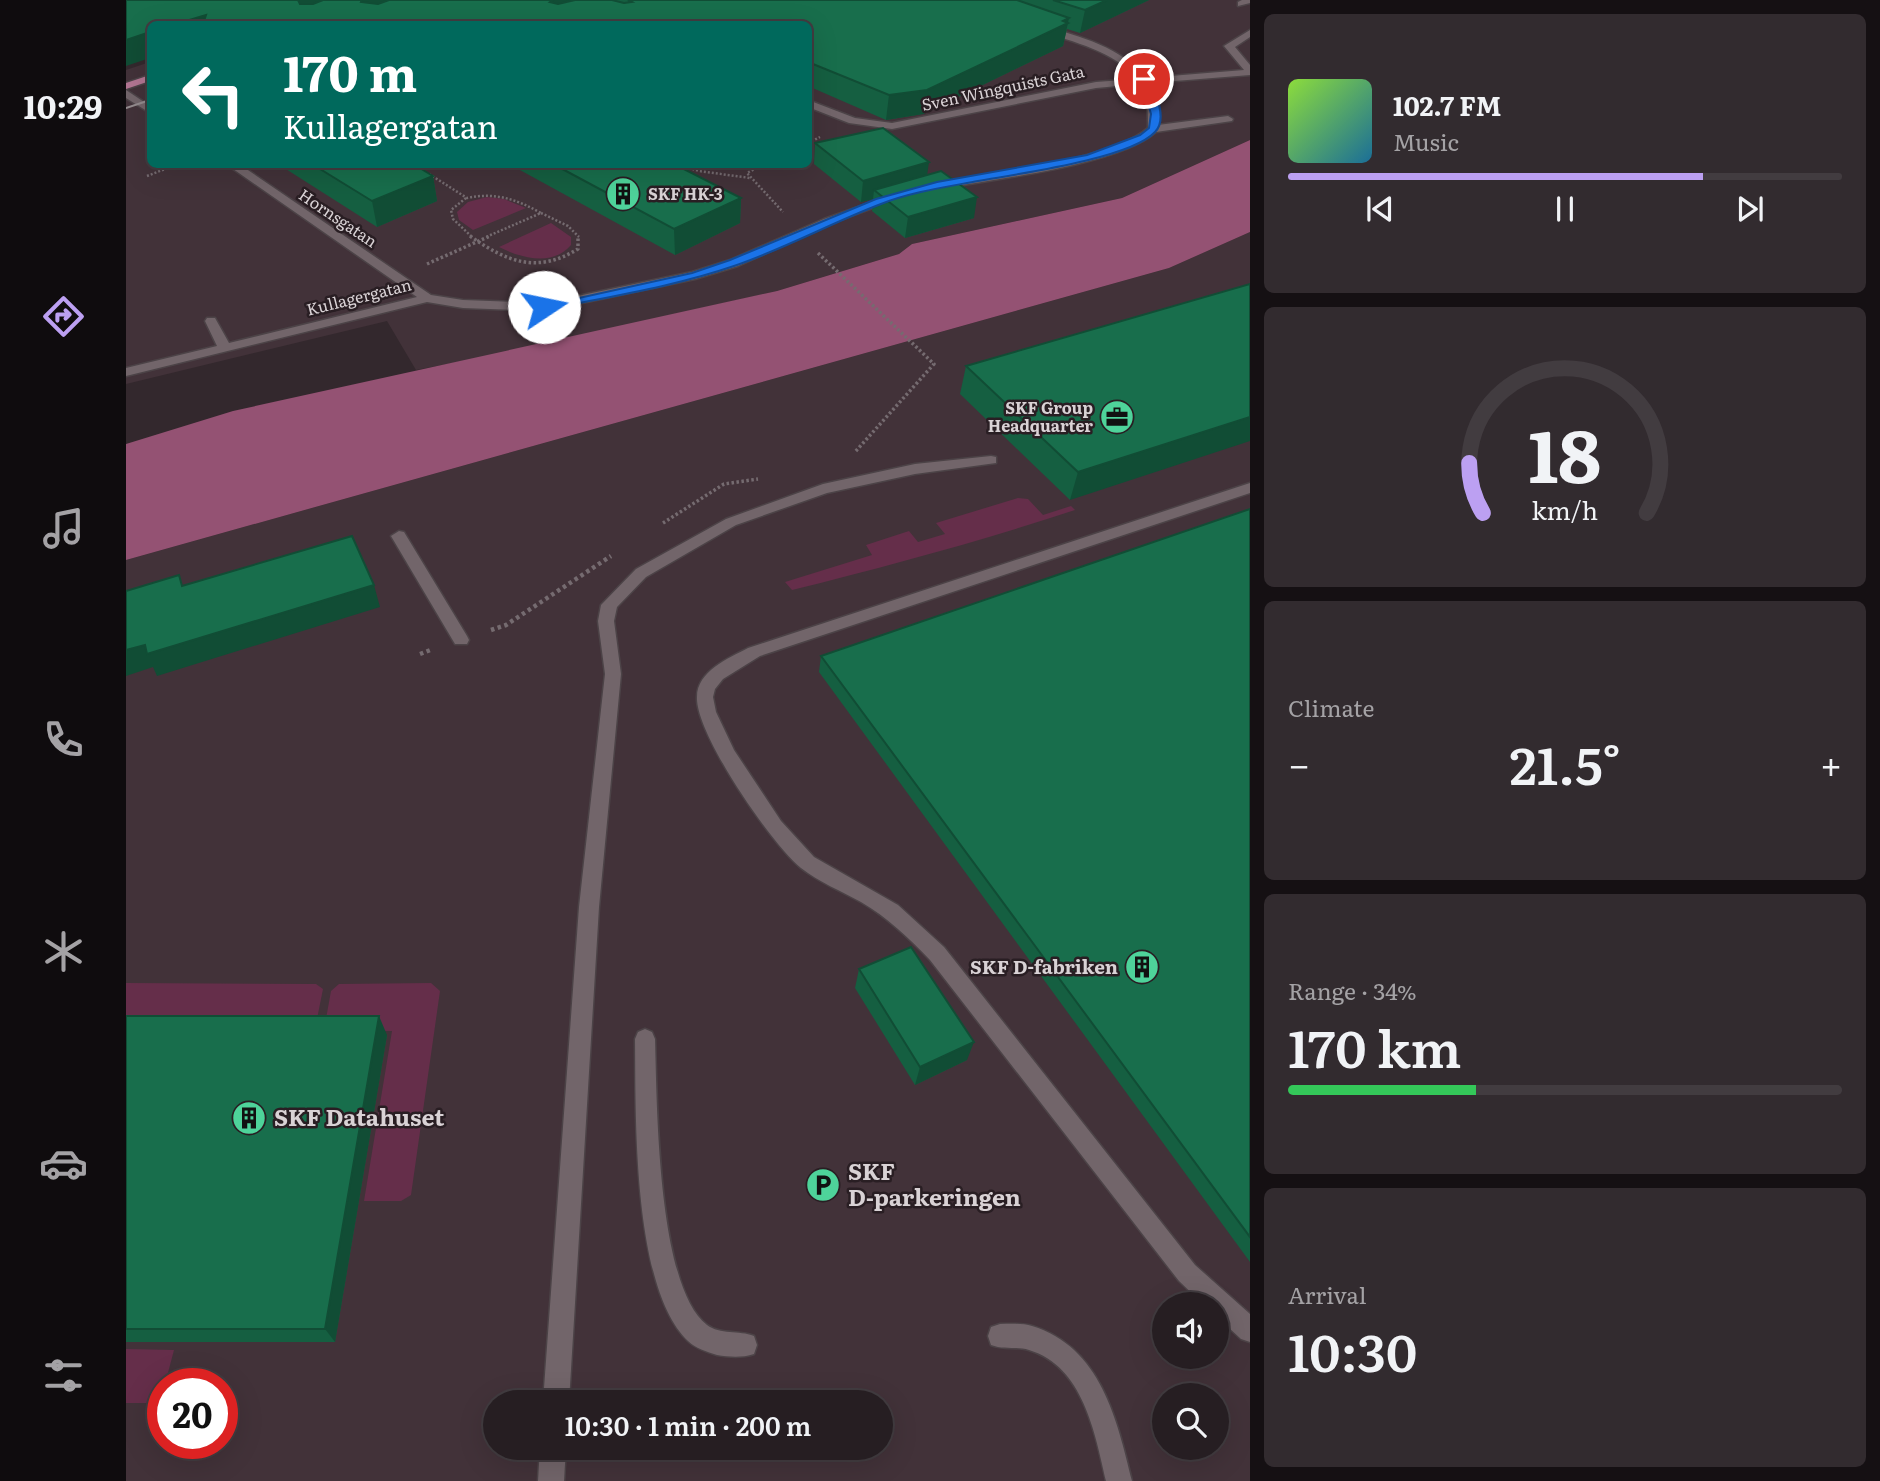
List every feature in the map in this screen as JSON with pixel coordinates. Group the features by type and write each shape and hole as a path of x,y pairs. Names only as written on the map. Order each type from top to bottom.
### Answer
{"main road":[{"path":"126,86 147,79"}],"street":[{"path":"1028,23 1107,52 1131,66 1144,79 1151,93 1155,114 1153,129"},
{"path":"1250,33 1229,46 1250,72"},
{"name":"Sven Wingquists Gata","path":"812,105 853,121 892,126 1087,87 1144,79 1250,72"},
{"path":"126,93 145,101"},
{"path":"126,108 145,101"},
{"path":"926,189 1090,158 1144,137 1153,129 1228,119"},
{"name":"Hornsgatan","path":"237,168 427,298"},
{"name":"Kullagergatan","path":"126,372 427,298 463,304 544,307 695,275 734,263 800,233 880,201 903,195"},
{"path":"211,321 225,348"},
{"path":"557,1390 590,907 613,674 606,621 609,605 640,573 731,522 823,489 915,469 990,460"},
{"path":"1250,488 754,652 726,667 712,679 705,696 708,718 754,797 777,830 801,857 830,879 869,897 910,925 946,963 1187,1273 1250,1330"},
{"path":"399,536 461,640"},
{"path":"645,1039 650,1177 663,1254 679,1311 696,1332 715,1343 746,1345"},
{"path":"1000,1336 1030,1337 1065,1355 1089,1387 1106,1425 1119,1481"},
{"path":"551,1481 553,1460"}],"path":[{"path":"147,176 168,168"},
{"path":"690,168 750,178"},
{"path":"756,168 747,173 750,178 800,233"},
{"path":"424,171 467,198"},
{"path":"483,194 515,198 575,231 579,237 578,249 564,258 533,264 518,262 464,232 451,216 454,205 467,198 483,194"},
{"path":"390,273 419,261 425,265 541,213"},
{"path":"811,247 923,352"}],"shaded area":[{"path":"341,0 1250,0 1250,140 1122,198 912,244 899,254 777,291 485,357 416,370 387,321 126,384 126,70 147,63 147,168 812,168 812,21 750,21"},
{"path":"1250,140 1250,232 1169,268 126,560 126,444 233,411 777,291 899,254 912,244 1122,198"},
{"path":"487,197 504,199 526,208 473,230 459,220 457,212 468,202"},
{"path":"551,223 571,237 571,245 555,256 526,257 499,247"},
{"path":"1250,232 1250,1481 126,1481 126,560 1169,268"},
{"path":"1018,498 1028,499 1043,515 1071,506 1075,510 934,553 792,590 785,582 872,555 866,545 909,531 918,542 945,534 936,523"},
{"path":"126,983 316,984 323,989 315,1029 126,1030"},
{"path":"431,983 440,991 411,1195 401,1201 364,1201 392,1031 324,1030 331,991 339,984"},
{"path":"126,1349 174,1350 169,1368 147,1368 147,1403 126,1403"}],"building":[{"path":"126,0 298,0 300,4 313,4 323,0 362,0 361,2 378,4 389,0 553,0 550,2 558,4 575,0 612,0 624,3 632,2 628,0 1017,0 1069,18 1063,21 1068,23 927,90 889,95 812,64 812,21 204,21 206,15 186,21 147,21 147,33 126,40"},
{"path":"1053,0 1107,0 1085,10"},
{"path":"883,128 929,162 863,181 815,143"},
{"path":"318,168 420,168 433,176 372,201"},
{"path":"560,168 682,168 741,198 674,229"},
{"path":"941,171 977,197 908,217 874,190"},
{"name":"SKF Group Headquarter","path":"1250,284 1250,417 1078,472 966,366"},
{"name":"SKF D-fabriken","path":"1250,509 1250,1237 821,656"},
{"path":"352,536 374,585 147,654 145,645 126,650 126,591 179,575 182,586"},
{"path":"911,947 974,1042 920,1067 859,969"},
{"name":"SKF Datahuset","path":"126,1016 379,1016 325,1329 126,1329"}],"tram line":[{"path":"126,108 147,101"}],"place":[{"name":"SKF HK-3","path":"623,194"},
{"name":"SKF Group Headquarter","path":"1117,417"},
{"name":"SKF D-fabriken","path":"1142,967"},
{"name":"SKF Datahuset","path":"249,1118"},
{"name":"SKF D-parkeringen","path":"823,1185"}],"route":[{"path":"544,307 695,275 734,263 880,201 937,186 1090,158 1125,145 1144,137 1153,129 1155,114 1151,93 1144,79"}]}
